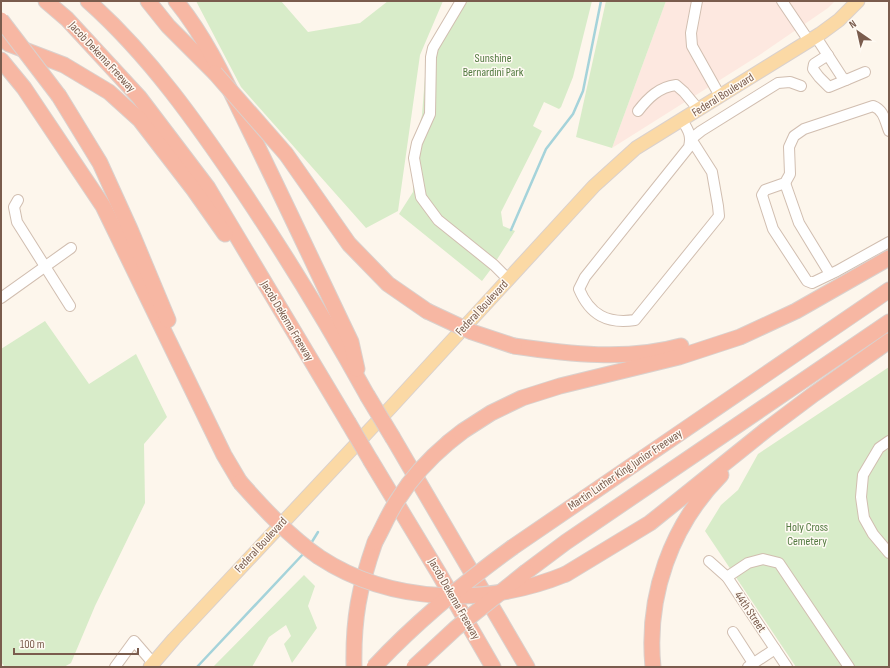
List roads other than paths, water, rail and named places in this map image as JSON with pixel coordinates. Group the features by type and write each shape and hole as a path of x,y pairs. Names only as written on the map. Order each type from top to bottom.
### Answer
{"highway":[{"name":"Jacob Dekema Freeway","path":"46,1 67,19 139,97 208,188 438,572 493,667"},
{"path":"88,1 108,19 162,79 211,143 282,251 527,667"},
{"path":"140,1 168,26 215,73 286,154 349,244 388,284 427,311 472,332 514,346 548,351 606,355 664,351 751,326 796,311"},
{"path":"148,1 168,26"},
{"path":"176,1 200,33 211,52 265,161 351,342 363,388"},
{"path":"1,20 60,96 100,163 144,261 212,431"},
{"path":"1,38 9,44 64,65 109,92 140,120 194,190 288,321"},
{"path":"1,60 24,88 103,206 212,431 240,482 270,515 303,545 334,565 382,585 426,594 473,596 495,594 532,586 566,574 650,523 789,413 889,341"},
{"path":"354,667 354,625 357,603 375,542 398,499 412,480 424,465 449,442 486,416 522,398 560,386 679,357 723,344 755,331 796,311 889,258"},
{"name":"Martin Luther King Junior Freeway","path":"374,667 433,609 464,583 512,547 889,290"},
{"path":"414,667 456,628 566,542 889,322"},
{"path":"653,667 652,628 656,594 667,559 683,522 698,501 720,476 789,413"}],"main road":[{"name":"Federal Boulevard","path":"152,665 174,639 509,280 594,186 636,148 812,39 838,20 857,1"}],"street":[{"path":"461,1 434,48 431,57 430,114 417,143 414,158 421,197 438,220 494,265 509,280"},
{"path":"697,1 691,33 692,46 720,96"},
{"path":"782,1 812,39 828,55 846,80"},
{"path":"828,55 814,64 814,69 819,77 829,87 865,72"},
{"path":"682,120 689,131 691,138 712,172 719,216 635,320 623,322 608,319 595,312 585,303 579,289 585,277 689,147 691,138 778,83 790,82 801,86"},
{"path":"638,111 648,99 666,86 676,85 699,110"},
{"path":"830,274 799,223 785,183 790,174 789,147 794,136 804,129 873,106 879,108 883,114 889,131"},
{"path":"785,183 778,184 765,190 762,195 773,229 807,281 812,283 889,242"},
{"path":"18,200 14,206 17,222 70,306"},
{"path":"1,298 71,248"},
{"path":"889,441 879,448 863,475 861,497 864,518 873,534 889,553"},
{"path":"726,577 748,563 762,559 778,563 849,667"},
{"name":"44th Street","path":"709,561 726,577 787,667"},
{"path":"733,632 751,665 775,649"},
{"path":"115,667 134,641 152,665"}],"waterway":[{"path":"511,230 546,149 573,114 583,91 601,1"},
{"path":"310,545 318,532"},
{"path":"197,667 305,552"}],"park label":[{"name":"Sunshine Bernardini Park","path":"493,65"},
{"name":"Holy Cross Cemetery","path":"807,534"}]}
